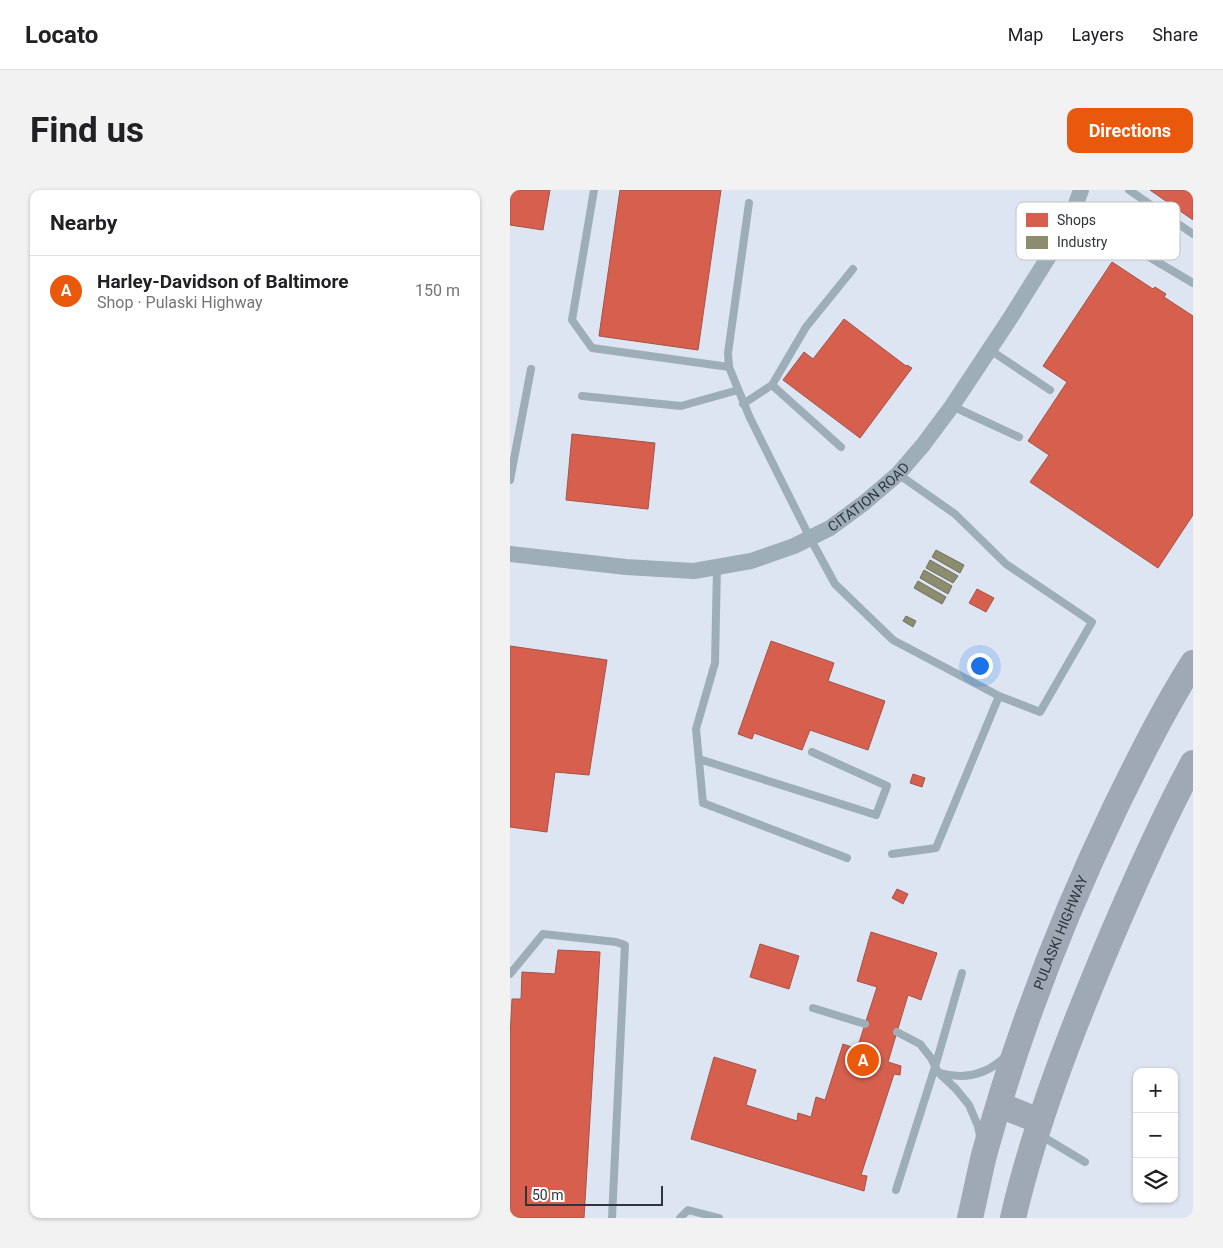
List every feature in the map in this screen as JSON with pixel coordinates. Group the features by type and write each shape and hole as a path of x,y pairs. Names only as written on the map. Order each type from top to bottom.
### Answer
{"highway":[{"name":"PULASKI HIGHWAY","path":"970,1218 999,1105 1019,1043 1061,927 1101,836 1137,762 1193,663"},
{"path":"1013,1218 1038,1127 1078,1018 1142,865 1193,762"},
{"path":"999,1105 1038,1127"},
{"path":"1028,1218 1038,1127"}],"street":[{"name":"CITATION ROAD","path":"1077,202 1081,190"},
{"name":"CITATION ROAD","path":"510,554 626,567 694,571 751,561 794,546 830,528 864,503 898,474 923,444 952,406 990,350 1047,260"}],"lane":[{"path":"594,190 572,320 592,348 730,367"},
{"path":"1129,190 1146,202"},
{"path":"749,203 728,353 730,367 744,404 810,538 835,584 893,640 1000,696 1040,712 1092,622 1006,564 955,514 898,474"},
{"path":"1180,225 1193,234"},
{"path":"1154,260 1193,283"},
{"path":"744,404 772,385 806,327 853,269"},
{"path":"990,350 1050,390"},
{"path":"510,480 531,369"},
{"path":"772,385 841,447"},
{"path":"582,396 681,406 738,390"},
{"path":"952,406 1019,437"},
{"path":"717,567 715,663 696,729 703,804 846,858"},
{"path":"892,854 936,848 1000,696"},
{"path":"699,759 876,815 887,786 812,752"},
{"path":"510,974 543,934 616,942 625,945 612,1218"},
{"path":"896,1190 937,1069 962,973"},
{"path":"814,1008 865,1024"},
{"path":"897,1032 920,1044 937,1069 969,1105 978,1126 984,1158"},
{"path":"937,1069 950,1076 963,1077 981,1073 1001,1060 1019,1043"},
{"path":"1038,1127 1085,1162"},
{"path":"680,1218 688,1210 719,1218"}],"building: Shops":[{"path":"510,190 550,190 543,230 510,225"},
{"path":"620,190 721,190 698,350 599,336"},
{"path":"1150,190 1193,190 1193,220 1180,211 1180,202 1167,202"},
{"path":"1112,262 1153,289 1155,287 1166,294 1164,297 1193,316 1193,515 1158,568 1030,482 1049,455 1028,441 1067,382 1043,366"},
{"path":"844,319 906,366 912,368 860,438 783,380 804,352 813,359"},
{"path":"572,434 655,443 648,509 566,500"},
{"path":"977,589 994,598 986,612 969,603"},
{"path":"771,641 834,663 828,681 885,701 868,750 810,730 802,750 754,733 752,739 738,734"},
{"path":"510,646 607,660 589,775 555,772 547,832 510,827"},
{"path":"913,774 925,778 922,787 910,783"},
{"path":"897,889 908,894 903,904 892,898"},
{"path":"871,932 937,953 921,1000 908,995 888,1062 901,1066 900,1075 894,1074 861,1175 867,1176 864,1191 691,1139 714,1057 756,1070 746,1105 797,1121 798,1113 811,1117 816,1097 825,1100 843,1044 857,1049 877,987 857,981"},
{"path":"760,944 799,956 789,989 750,977"},
{"path":"558,950 600,952 584,1218 510,1218 510,1037 512,999 521,999 522,972 555,974"}],"building: Industry":[{"path":"936,550 964,565 960,573 932,557"},
{"path":"930,560 958,576 953,583 926,568"},
{"path":"924,570 952,586 948,594 920,578"},
{"path":"918,581 946,597 942,604 914,588"},
{"path":"906,616 916,621 913,627 903,621"}],"place":[{"name":"Harley-Davidson of Baltimore","path":"863,1060"}]}
